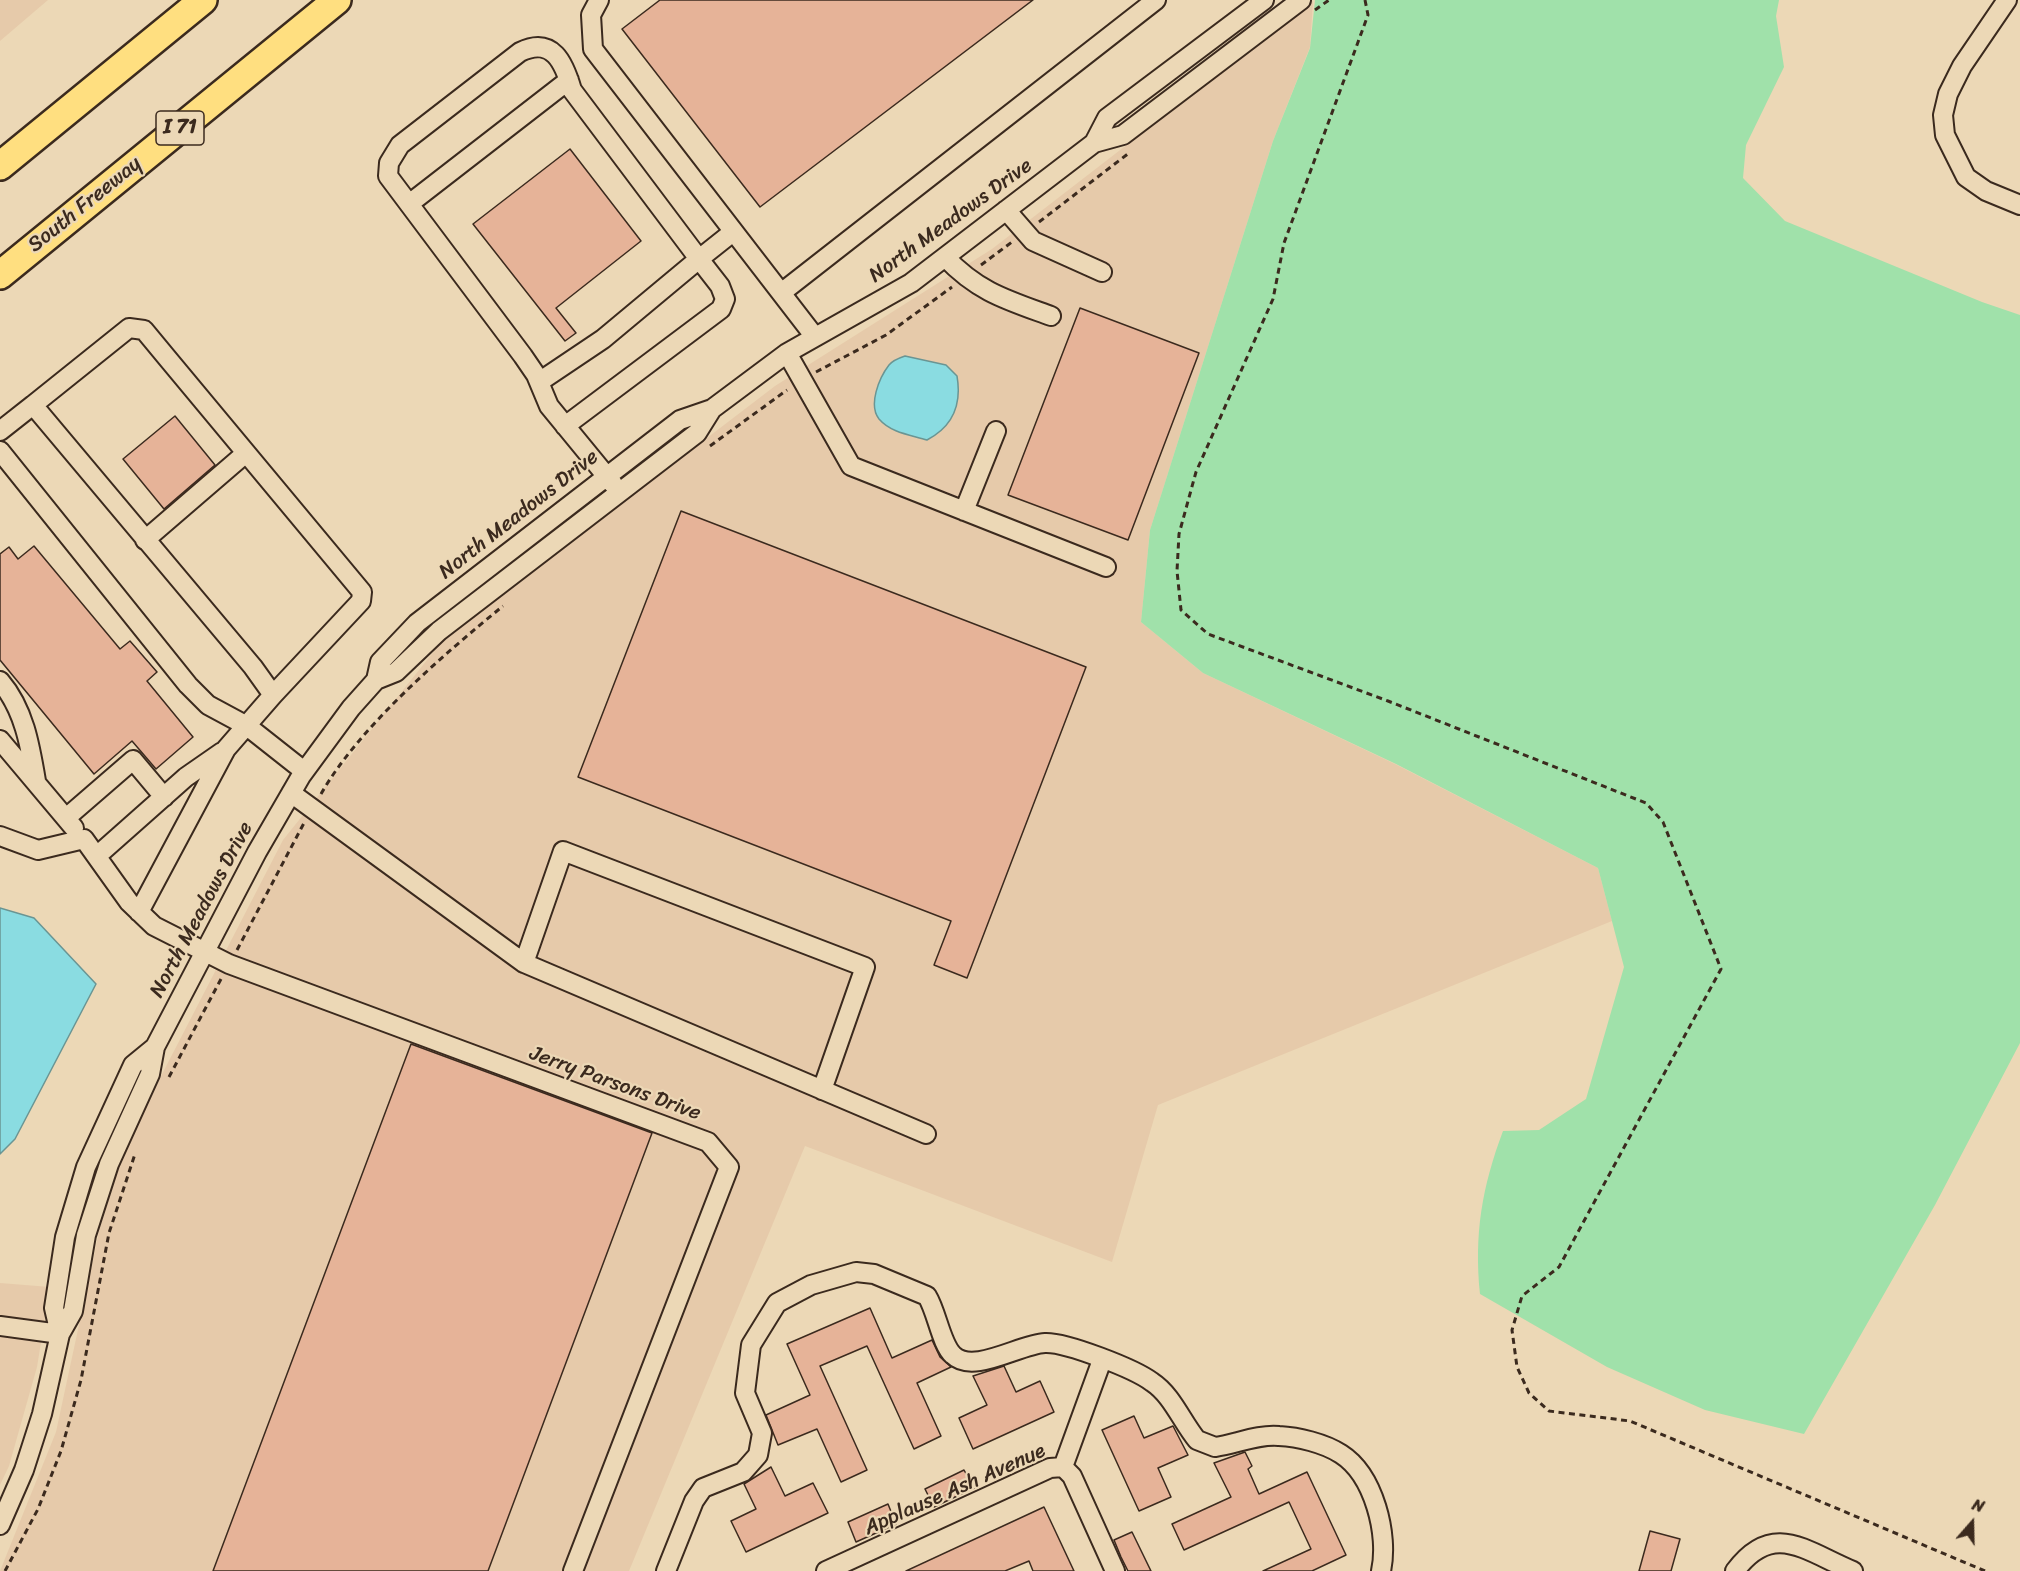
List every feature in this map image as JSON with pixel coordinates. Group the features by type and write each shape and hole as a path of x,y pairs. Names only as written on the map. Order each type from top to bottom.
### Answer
{"highway":[{"path":"0,166 203,0"},
{"name":"South Freeway","path":"0,274 337,0"}],"street":[{"path":"599,0 591,15 593,49 815,337"},
{"path":"781,293 1156,0"},
{"name":"North Meadows Drive","path":"1094,143 1107,118 1264,0"},
{"path":"2007,0 1962,66 1948,94 1943,115 1945,135 1966,177 1986,191 2020,205"},
{"name":"North Meadows Drive","path":"0,1526 24,1470 42,1414 60,1334 74,1311 87,1235 108,1164 150,1074 155,1047 257,852 291,793 304,771 351,708 376,680 396,672 439,631 697,433 712,410 787,353 878,304 945,257 1094,143 1123,135 1306,7"},
{"path":"565,426 721,309 725,299 720,286 572,90 565,66 549,49 532,46 510,59 400,145 389,163 388,176 523,356 539,382 549,406 565,426 620,492"},
{"path":"409,204 569,81"},
{"path":"1006,210 1024,233 1044,248 1102,272"},
{"path":"539,382 603,339 733,231"},
{"path":"945,257 964,278 1003,299 1051,316"},
{"path":"0,431 129,328 144,330 362,592 361,601 226,749 164,797 98,855"},
{"path":"787,353 851,466 1106,567"},
{"path":"33,405 273,695"},
{"name":"North Meadows Drive","path":"376,680 380,662 417,623 680,420 712,410"},
{"path":"964,511 996,431"},
{"path":"0,451 188,685 208,705 247,726 304,771"},
{"path":"146,540 246,453"},
{"path":"0,681 20,714 29,740 36,783"},
{"name":"Jerry Parsons Drive","path":"0,740 98,855 129,902 154,926 230,964 379,1022 708,1142 729,1167 573,1571"},
{"path":"139,912 226,749"},
{"path":"66,818 133,760 164,797"},
{"path":"291,793 524,963 926,1134"},
{"path":"0,836 38,850 84,839"},
{"path":"524,963 563,851 865,967 822,1090"},
{"path":"666,1571 694,1501 703,1488 743,1472 758,1455 762,1433 745,1393 751,1345 777,1303 811,1285 856,1272 874,1274 927,1296 952,1355 965,1361 979,1363 1045,1343 1067,1347 1136,1372 1154,1383 1197,1440 1205,1445 1215,1447 1276,1435 1297,1438 1341,1454 1362,1477 1374,1499 1383,1533 1381,1571"},
{"path":"0,1326 60,1334"},
{"name":"Applause Ash Avenue","path":"834,1569 1050,1468 1063,1467 1102,1360"},
{"path":"1063,1467 1071,1476 1115,1571"},
{"path":"1735,1571 1751,1551 1762,1545 1783,1542 1853,1571"}],"path":[{"path":"1306,7 1329,0"},
{"path":"1365,0 1368,15 1284,243 1273,299 1196,472 1179,534 1177,571 1181,610 1208,634 1388,701 1646,803 1663,822 1721,969 1559,1267 1522,1296 1512,1330 1517,1367 1529,1393 1549,1411 1630,1421 1985,1571"},
{"path":"707,449 771,399 838,359 886,335 1132,151"},
{"path":"168,1079 332,773 394,704 460,641 506,604"},
{"path":"5,1571 38,1509 61,1451 81,1380 109,1233 139,1143"}],"shaded area":[{"path":"0,0 48,0 0,41"},
{"path":"1313,1 1310,47 1273,141 1150,530 1141,622 1203,673 1395,764 1598,868 1612,921 1158,1105 1112,1262 805,1146 629,1571 0,1571 56,1432 100,1227 127,1142 283,840 443,640 775,386 992,249"},
{"path":"0,1283 50,1287 37,1367 9,1466 0,1485"}],"green space":[{"path":"1315,0 1779,0 1776,16 1784,67 1746,145 1743,178 1785,221 1982,302 2020,315 2020,1043 1935,1205 1804,1434 1705,1410 1607,1367 1480,1294 1478,1251 1481,1211 1503,1131 1539,1130 1586,1099 1624,967 1598,868 1396,764 1203,673 1141,622 1150,530 1273,141 1310,48"}],"water":[{"path":"905,356 946,365 957,376 958,396 953,414 943,429 927,440 889,427 879,419 876,413 876,392 885,370 896,359"},
{"path":"0,908 34,918 96,984 15,1139 0,1154"}],"building":[{"path":"660,0 1033,0 760,207 622,29"},
{"path":"570,149 641,241 556,308 576,333 565,341 473,224"},
{"path":"1080,308 1199,353 1128,540 1008,495"},
{"path":"175,416 215,465 164,509 123,459"},
{"path":"681,511 1086,667 967,978 934,965 951,921 578,777"},
{"path":"34,546 120,649 130,641 157,672 147,681 193,737 156,769 132,741 94,774 0,660 0,554 9,547 18,559"},
{"path":"411,1044 652,1133 488,1571 213,1571"},
{"path":"870,1308 892,1358 932,1340 940,1357 951,1367 917,1383 941,1436 914,1449 867,1346 820,1366 867,1470 841,1482 817,1429 778,1445 766,1415 810,1395 787,1344"},
{"path":"1004,1366 1016,1392 1040,1381 1054,1412 973,1449 959,1418 987,1405 973,1376"},
{"path":"1134,1416 1144,1438 1173,1426 1188,1455 1158,1468 1171,1497 1139,1511 1102,1430"},
{"path":"1245,1452 1252,1466 1248,1469 1259,1494 1307,1472 1346,1555 1312,1571 1263,1571 1311,1549 1289,1502 1184,1550 1172,1524 1231,1497 1214,1463"},
{"path":"771,1467 785,1496 813,1483 828,1513 746,1552 731,1521 756,1509 744,1484"},
{"path":"964,1470 974,1488 934,1507 925,1489"},
{"path":"888,1504 896,1524 856,1542 848,1522"},
{"path":"1044,1507 1074,1571 1033,1571 1029,1561 1005,1571 906,1571"},
{"path":"1650,1531 1680,1539 1671,1571 1639,1571"},
{"path":"1132,1532 1151,1571 1128,1571 1121,1557 1114,1540"}]}
